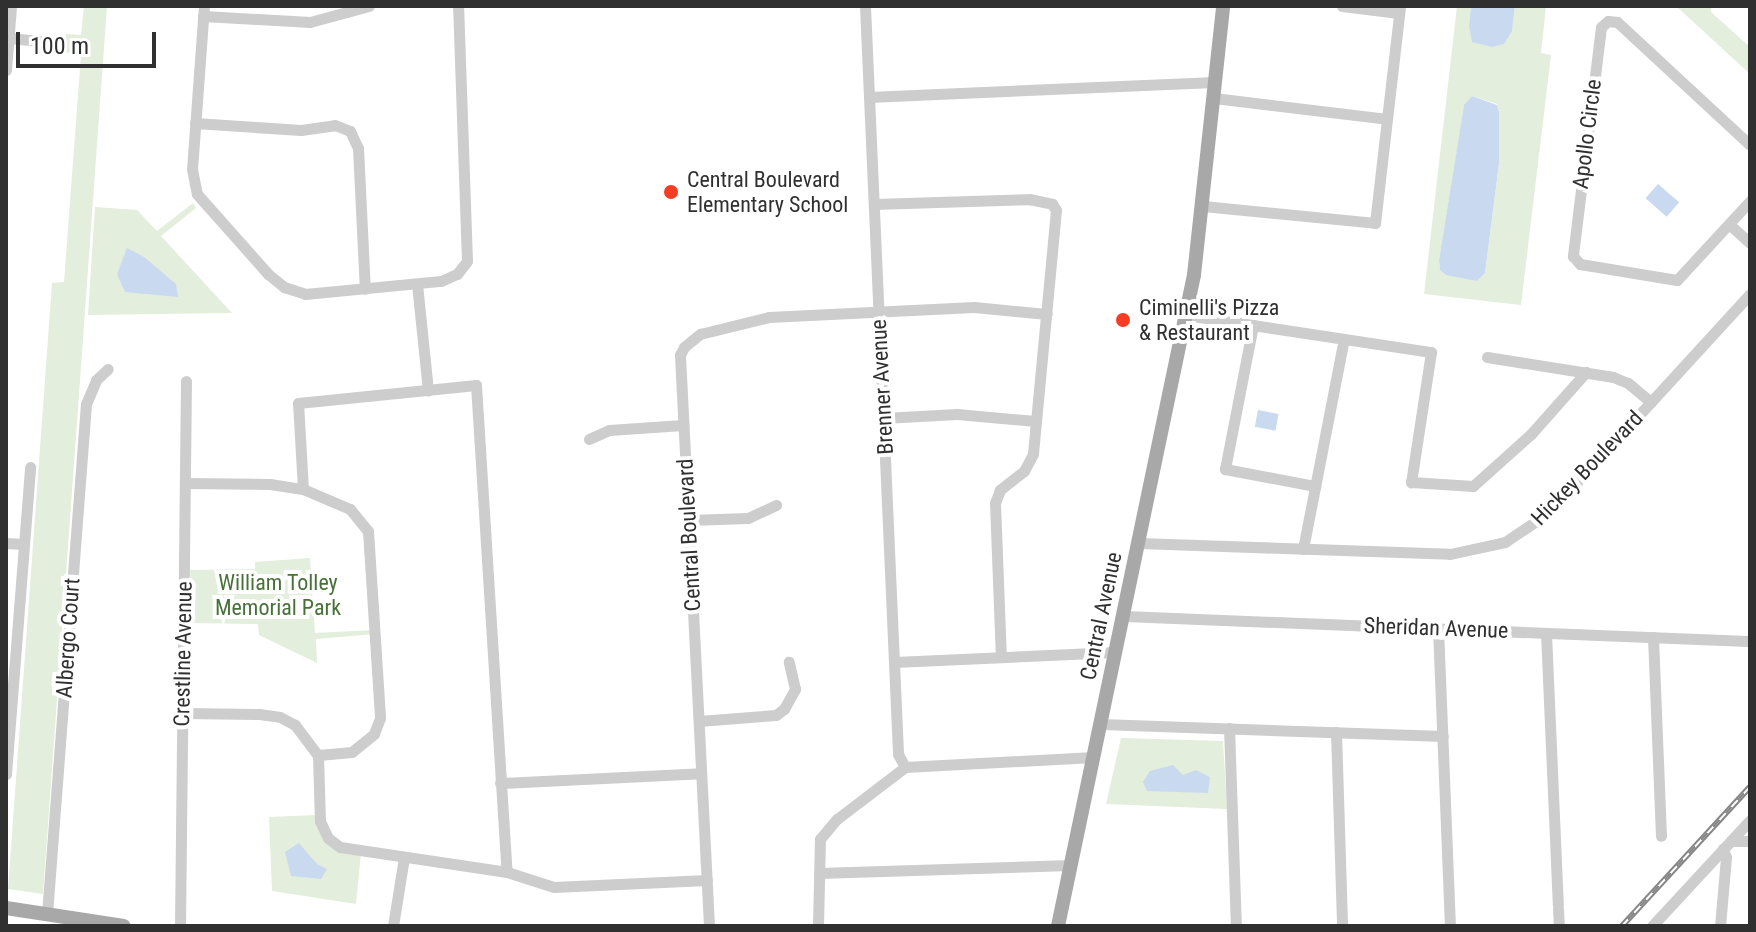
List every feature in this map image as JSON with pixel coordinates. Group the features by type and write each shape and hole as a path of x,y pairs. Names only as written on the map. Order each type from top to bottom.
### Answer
{"main road":[{"path":"1203,206 1220,99 1215,82 1223,6"},
{"name":"Central Avenue","path":"1058,926 1186,315 1203,206"},
{"path":"6,908 94,924 124,926"}],"street":[{"path":"6,70 11,6"},
{"path":"369,6 310,22 203,11 192,169 197,194 268,274 284,287 305,294 417,284 451,278 463,268 469,253 458,6"},
{"name":"Brenner Avenue","path":"865,6 898,754 905,767"},
{"path":"1203,206 1375,223 1400,9 1342,6"},
{"name":"Apollo Circle","path":"1750,145 1617,22 1608,21 1601,27 1573,256 1580,264 1677,280 1750,201"},
{"path":"9,38 61,43"},
{"path":"869,97 1215,82"},
{"path":"1220,99 1387,119"},
{"path":"195,123 301,130 335,125 350,131 358,148 365,289"},
{"path":"874,204 1015,199 1052,204 1054,208 1057,222 1030,462 1000,490 995,503 1001,657"},
{"path":"1730,225 1750,243"},
{"path":"417,284 428,390"},
{"name":"Hickey Boulevard","path":"1139,543 1450,554 1505,542 1551,511 1750,294"},
{"name":"Central Boulevard","path":"709,926 683,425 680,355 684,347 700,334 769,317 974,307 1047,314"},
{"path":"1186,315 1431,352 1411,482 1473,486 1531,434 1586,372"},
{"path":"1253,325 1225,469 1315,486"},
{"path":"1303,549 1344,339"},
{"path":"1487,357 1586,372 1628,383 1651,402"},
{"name":"Albergo Court","path":"47,914 86,404 96,380 108,369"},
{"name":"Crestline Avenue","path":"180,926 186,381"},
{"path":"303,489 298,403 476,385 507,872"},
{"path":"883,418 957,414 1036,421"},
{"path":"589,439 616,429 683,425"},
{"path":"6,774 30,467"},
{"path":"185,483 270,484 303,489 350,509 368,531 381,709 377,727 364,745 352,752 318,755"},
{"path":"689,520 748,518 776,505"},
{"path":"6,543 23,544"},
{"name":"Sheridan Avenue","path":"1124,616 1747,641"},
{"path":"1438,628 1450,926"},
{"path":"1546,633 1559,926"},
{"path":"1653,637 1661,836"},
{"path":"894,662 1116,652"},
{"path":"699,721 776,715 784,709 795,689 789,662"},
{"path":"183,713 280,717 306,735 318,755 320,821 328,838 340,847 507,872 554,887 707,880"},
{"path":"1101,724 1443,736"},
{"path":"1229,728 1236,926"},
{"path":"1336,732 1342,926"},
{"path":"818,926 819,847 824,832 905,767 1094,757"},
{"path":"500,783 701,773"},
{"path":"1652,926 1750,820"},
{"path":"1727,845 1750,841"},
{"path":"1720,926 1727,845"},
{"path":"393,926 404,857"},
{"path":"819,873 1071,865"}],"green space":[{"path":"84,6 107,6 43,894 8,889 52,283 64,282 81,55 65,52 66,34 81,35"},
{"path":"1457,6 1471,6 1469,26 1512,31 1515,6 1546,6 1541,53 1551,55 1521,305 1424,294","holes":["1472,96 1497,104 1499,165 1485,273 1476,281 1440,270 1439,260 1464,106"]},
{"path":"1676,6 1711,6 1711,12 1750,47 1750,74"},
{"path":"193,203 196,208 161,236 232,313 88,315 95,207 137,210 157,231"},
{"name":"William Tolley Memorial Park","path":"310,558 315,633 375,630 375,634 316,639 317,663 259,635 258,624 189,623 190,570 255,569 255,562"},
{"path":"1121,738 1223,741 1227,809 1106,804"},
{"path":"317,815 318,829 361,853 356,904 272,891 269,817"}],"water":[{"path":"1471,6 1515,6 1512,31 1504,44 1492,47 1472,42 1469,26"},
{"path":"1472,96 1497,105 1499,112 1499,164 1485,273 1477,281 1446,275 1440,270 1439,260 1464,105"},
{"path":"1658,184 1679,202 1667,217 1646,198"},
{"path":"127,248 144,257 176,284 178,297 125,292 117,274"},
{"path":"1258,410 1279,414 1275,431 1255,427"},
{"path":"1173,765 1183,775 1196,770 1210,777 1208,793 1147,791 1143,782 1150,771"},
{"path":"299,843 317,864 327,869 321,879 291,876 285,852"}],"railway":[{"path":"1622,926 1750,787"}],"place":[{"name":"Central Boulevard Elementary School","path":"671,192"},
{"name":"Ciminelli's Pizza & Restaurant","path":"1123,320"}]}
